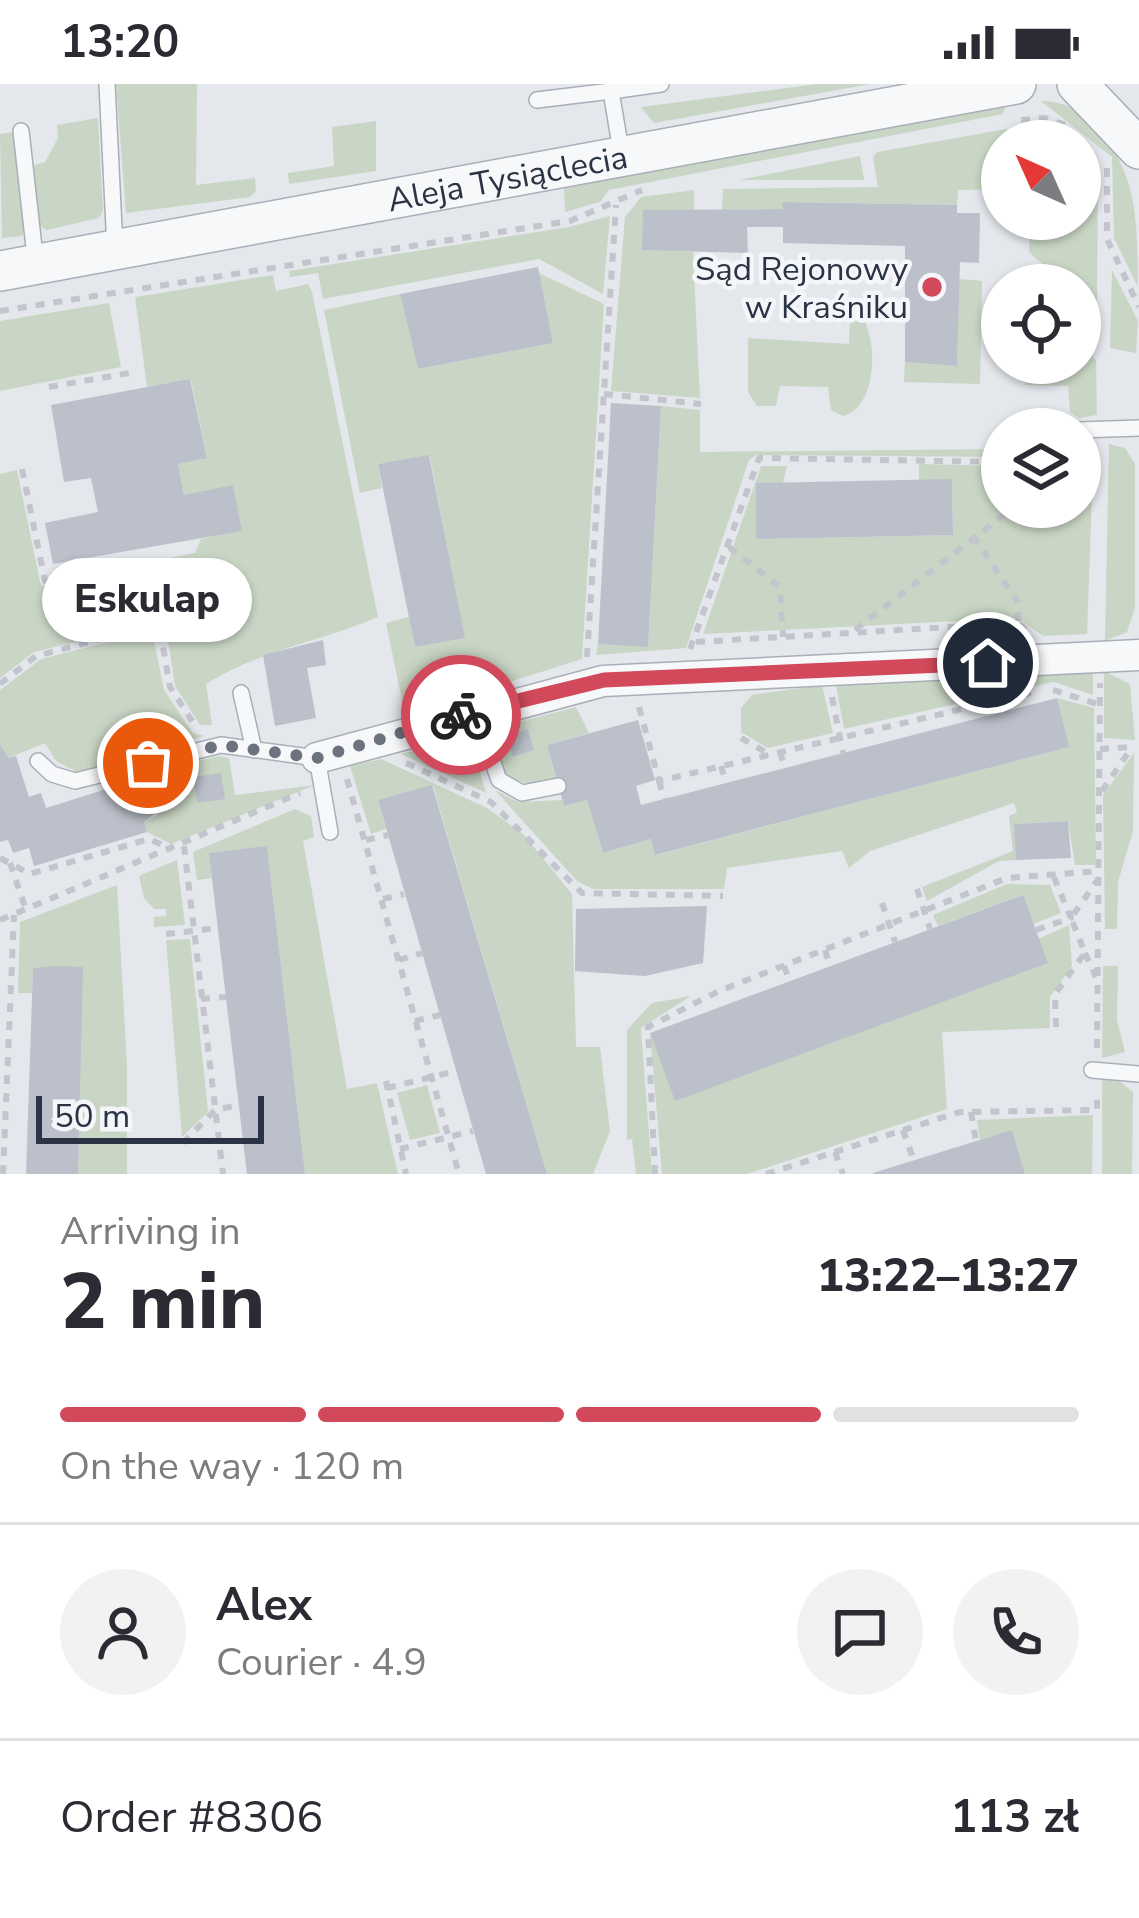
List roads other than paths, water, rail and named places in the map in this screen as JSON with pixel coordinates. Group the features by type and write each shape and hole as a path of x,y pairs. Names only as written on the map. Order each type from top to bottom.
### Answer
{"street":[{"path":"1077,84 1139,148"},
{"name":"Aleja Tysiąclecia","path":"18,268 622,158 970,88 1017,102"},
{"path":"327,769 476,711 604,680 1139,655"}],"lane":[{"path":"107,84 115,249"},
{"path":"537,100 661,84"},
{"path":"611,91 622,158"},
{"path":"18,268 21,131"},
{"path":"1101,429 1139,428"},
{"path":"241,693 254,750"},
{"path":"476,711 499,780 522,793 558,786"},
{"path":"38,761 52,774 75,781 221,745 254,750 327,769 330,832"},
{"path":"1095,1070 1139,1074"}],"place":[{"name":"Sąd Rejonowy w Kraśniku","path":"932,287"},
{"name":"Eskulap","path":"148,763"}]}
